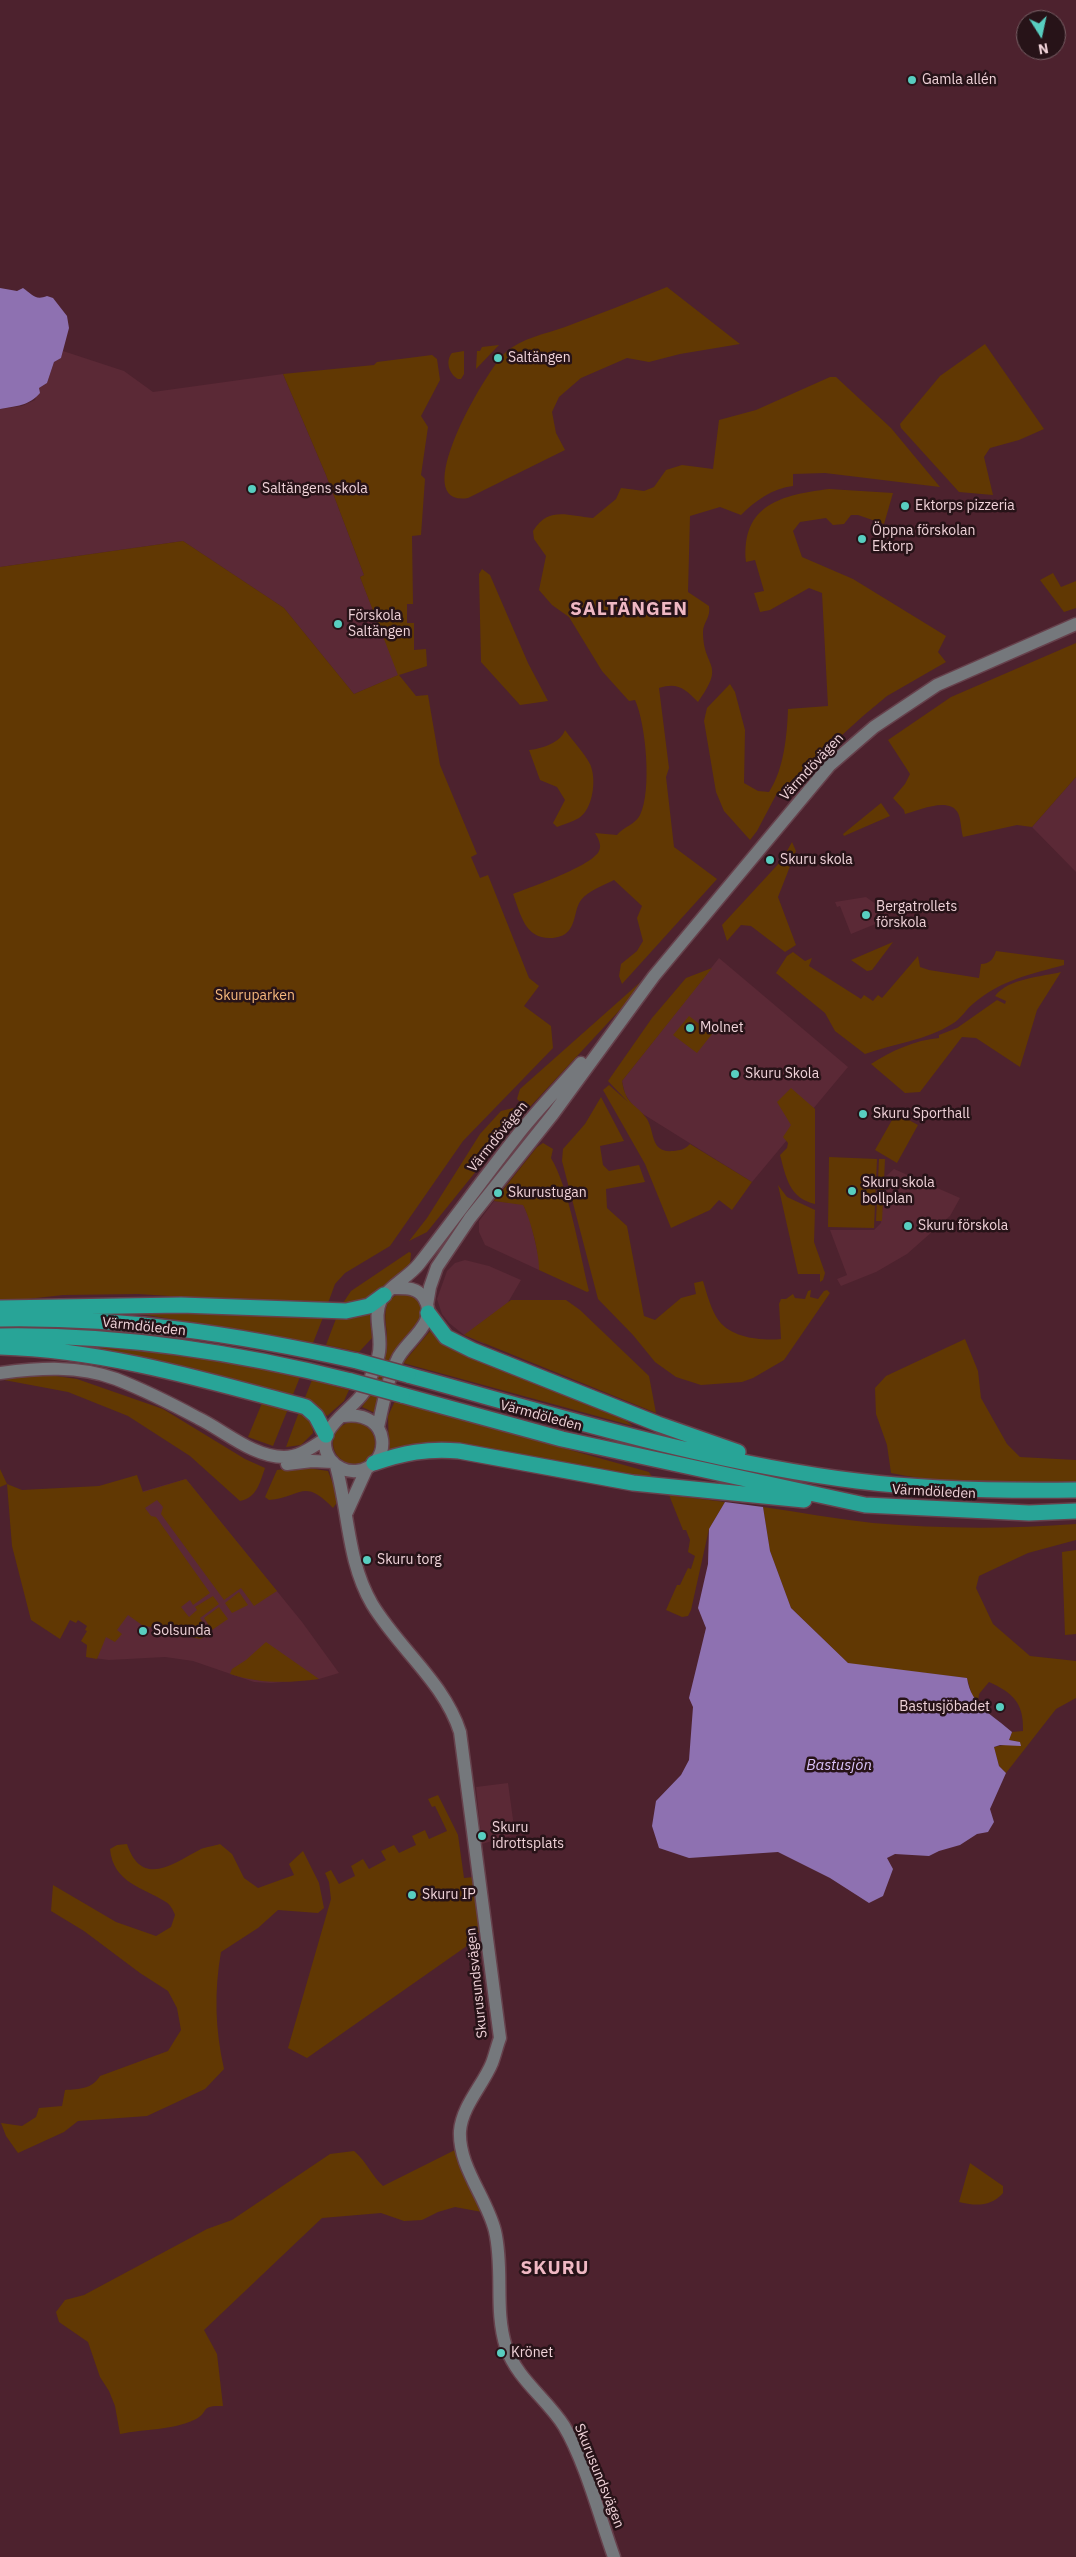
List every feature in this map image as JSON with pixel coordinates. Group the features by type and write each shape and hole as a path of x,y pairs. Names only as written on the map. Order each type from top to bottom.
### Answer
{"highway":[{"path":"0,1308 173,1305 332,1311 369,1306 389,1292"},
{"path":"428,1309 440,1331 454,1342 658,1424 788,1470"},
{"name":"Värmdöleden","path":"0,1319 112,1321 174,1327 288,1346 408,1374 661,1444 788,1470 856,1481 1001,1491 1076,1490"},
{"name":"Värmdöleden","path":"0,1336 92,1338 164,1344 282,1365 344,1379 562,1439 866,1505 1028,1513 1076,1511"},
{"path":"0,1346 77,1352 122,1360 302,1406 311,1410 325,1437"},
{"path":"371,1466 409,1452 438,1449 459,1450 633,1483 866,1505"}],"main road":[{"name":"Värmdövägen","path":"389,1292 418,1265 517,1135 630,1007 810,787 850,745 899,708 936,685 1076,624"},
{"name":"Värmdövägen","path":"378,1427 384,1397 397,1360 418,1334 428,1309 437,1267 460,1231 553,1114 630,1007"},
{"path":"274,1460 300,1454 325,1437 333,1423 343,1416 365,1390 379,1354 378,1311 389,1292 406,1288 416,1290 422,1295 428,1309"},
{"path":"0,1373 44,1368 88,1371 116,1379 169,1404 198,1426 241,1451 274,1460 312,1461 334,1464 355,1471 371,1466"},
{"path":"343,1416 363,1415 378,1427 383,1444 355,1491 345,1516"},
{"path":"325,1437 326,1451 334,1464"},
{"name":"Skurusundsvägen","path":"334,1464 344,1496 345,1516 352,1556 371,1603 382,1620 438,1690 460,1732 500,2038 492,2064 465,2113 460,2131 462,2147 494,2230 499,2257 499,2314 507,2349 517,2370 551,2408 570,2439 614,2557"}],"shaded area":[{"path":"63,351 124,371 153,392 283,374 326,475 364,575 360,577 399,675 354,694 284,608 183,541 0,567 0,409 22,406 35,400 39,388 47,383 54,362 61,358"},
{"path":"1076,777 1076,872 1032,827"},
{"name":"Bergatrollets förskola","path":"866,897 887,912 890,918 851,934 840,906 837,907 835,902"},
{"name":"Skuru Skola","path":"719,958 848,1067 752,1182 635,1109 625,1094 622,1081"},
{"name":"Skuru förskola","path":"894,1169 960,1198 950,1216 907,1254 876,1272 841,1286 837,1279 847,1275 830,1230 874,1230 881,1223 885,1177"},
{"path":"494,1201 523,1204 530,1220 540,1262 539,1270 485,1245 479,1232 479,1221"},
{"path":"465,1260 489,1266 521,1280 484,1344 464,1335 449,1323 442,1314 437,1299 447,1271 455,1263"},
{"path":"186,1479 302,1622 339,1673 319,1679 271,1683 254,1682 193,1661 165,1657 109,1660 86,1657 102,1503"},
{"path":"508,1783 515,1834 482,1844 476,1787"}],"green space":[{"path":"667,287 740,344 680,354 649,362 627,358 581,378 559,397 552,412 556,433 565,450 468,498 451,495 445,482 447,460 456,435 483,383 506,352 526,340 565,327"},
{"path":"985,344 1044,429 1019,440 990,448 984,457 993,495 959,492 901,428 900,424 940,376"},
{"path":"499,345 476,369 477,351 480,351 482,347"},
{"path":"464,351 464,374 461,379 458,379 450,371 448,363 452,353"},
{"name":"Skuruparken","path":"432,355 437,359 440,380 421,416 428,427 421,475 425,479 421,535 412,536 413,604 407,604 407,623 414,623 414,650 426,649 427,666 399,675 416,696 428,695 440,765 477,854 471,857 480,878 488,875 529,978 539,986 524,1006 551,1026 553,1048 463,1141 390,1246 345,1273 335,1284 327,1306 138,1294 63,1295 0,1302 0,567 183,541 284,608 354,694 398,675 360,577 364,575 326,475 283,374 374,365 377,362"},
{"path":"830,377 836,377 891,428 940,487 825,473 793,474 793,486 778,489 765,496 741,515 720,507 690,516 688,592 709,606 709,614 703,632 706,653 711,666 711,679 698,702 689,693 676,686 659,688 669,768 666,777 674,847 717,879 622,984 619,976 621,964 637,951 643,941 637,918 642,906 614,880 596,888 584,897 579,903 567,933 553,938 544,938 530,930 522,918 513,894 560,876 594,857 599,851 600,846 595,833 617,835 636,821 644,804 647,774 645,741 635,700 629,701 602,671 569,617 552,605 539,590 546,556 534,539 533,531 539,523 552,515 559,514 593,518 616,499 621,488 644,491 654,487 666,470 682,465 713,469 719,420 756,410"},
{"path":"829,489 893,493 884,524 858,515 851,515 844,524 833,525 826,518 800,522 793,531 802,557 853,579 946,636 938,652 946,662 887,696 776,795 757,831 750,840 724,811 716,792 704,721 707,708 730,684 735,692 745,730 744,783 758,791 769,792 781,763 786,741 788,709 828,706 822,593 809,588 770,610 760,612 754,593 764,591 755,560 746,562 746,542 750,527 758,515 768,506 781,499 812,491"},
{"path":"482,569 490,575 528,663 548,701 520,705 481,662 479,574"},
{"path":"1053,573 1061,587 1076,581 1076,608 1064,612 1040,580"},
{"path":"1076,643 1076,777 1032,827 1017,825 963,837 960,818 954,808 941,805 905,814 904,810 893,798 905,784 910,774 888,740 951,697"},
{"path":"565,730 590,764 593,785 588,808 584,814 557,827 553,823 565,800 557,787 540,780 529,750 544,747 555,742 563,735"},
{"path":"881,803 890,816 844,836 843,834"},
{"path":"792,842 796,851 778,897 796,945 785,952 751,926 741,925 727,941 722,925 782,860"},
{"path":"893,942 872,970 867,971 851,960"},
{"path":"996,951 1064,960 1064,965 1006,983 984,995 955,1022 932,1034 865,1054 835,1031 825,1013 776,973 787,956 793,952 805,961 812,958 809,966 861,999 864,995 873,1001 878,995 882,998 918,956 920,967 979,978 981,964 991,960"},
{"path":"712,968 622,1081 626,1095 647,1119 654,1141 660,1149 673,1151 684,1149 690,1144 752,1182 732,1210 719,1200 710,1210 671,1228 645,1164 603,1090 609,1085 628,1102 608,1081 652,1018 686,978"},
{"path":"1061,972 1037,1010 1020,1067 976,1038 962,1037 920,1092 905,1093 871,1064 904,1047 921,1041 939,1038 939,1035 957,1028 997,1000 1005,1004 1006,1001 995,996 1008,985 1026,979"},
{"path":"645,978 630,999 528,1109 517,1099 520,1089"},
{"path":"689,1016 712,1034 697,1053 673,1035"},
{"path":"791,1088 815,1109 815,1204 799,1197 794,1192 787,1179 780,1155 787,1148 788,1143 783,1137 791,1125 777,1102"},
{"path":"601,1097 624,1141 600,1146 603,1165 609,1171 639,1165 645,1182 606,1189 607,1208 627,1226 644,1316 655,1320 681,1298 696,1294 694,1283 703,1281 714,1312 725,1327 739,1335 756,1339 781,1339 779,1304 781,1299 786,1299 793,1294 795,1298 805,1299 808,1291 811,1290 810,1297 818,1299 827,1290 830,1293 784,1360 753,1378 742,1382 701,1385 676,1377 655,1362 633,1335 598,1299 562,1161 563,1149 585,1124"},
{"path":"513,1108 523,1113 427,1232 409,1241 427,1218 480,1134 501,1111"},
{"path":"896,1113 918,1125 897,1163 875,1150"},
{"path":"543,1143 553,1149 551,1158 569,1204 589,1291 587,1292 539,1270 534,1237 523,1205 494,1201 537,1147"},
{"name":"Skuru skola bollplan","path":"829,1157 877,1159 874,1228 828,1227"},
{"path":"879,1159 885,1159 882,1221 876,1221"},
{"path":"778,1185 787,1197 815,1210 814,1242 825,1273 823,1280 820,1282 820,1274 798,1274"},
{"path":"409,1252 411,1253 410,1265 402,1276 386,1284 368,1299 341,1306 351,1291"},
{"path":"401,1293 416,1299 420,1305 421,1314 417,1323 398,1346 389,1361 380,1387 375,1413 362,1407 367,1400 382,1365 387,1337 385,1316 387,1306 391,1299"},
{"path":"511,1300 566,1300 580,1310 649,1376 656,1413 464,1335"},
{"path":"371,1308 372,1338 359,1352 326,1345 337,1316"},
{"path":"196,1311 324,1315 313,1343 129,1312"},
{"path":"430,1331 443,1344 460,1353 620,1416 633,1426 403,1363"},
{"path":"965,1339 978,1371 981,1398 1007,1444 1020,1457 1076,1460 1076,1482 960,1482 891,1473 887,1445 876,1414 875,1388 886,1376"},
{"path":"40,1343 170,1354 300,1377 292,1397"},
{"path":"18,1374 42,1374 77,1379 163,1409 245,1459 265,1468 259,1484 250,1497 240,1501 190,1456 128,1416 68,1392 4,1380"},
{"path":"312,1380 349,1390 344,1401 327,1416 304,1400"},
{"path":"395,1401 649,1472 652,1477 613,1474 447,1443 418,1443 389,1451 388,1416"},
{"path":"262,1403 288,1409 273,1446 248,1437"},
{"path":"299,1412 309,1421 313,1433 301,1445 286,1447"},
{"path":"358,1422 366,1425 372,1431 375,1443 372,1455 366,1461 350,1464 342,1461 336,1455 333,1439 336,1431 342,1425"},
{"path":"301,1467 328,1471 339,1500 333,1508 315,1493 308,1491 269,1500 265,1497 277,1470"},
{"path":"0,1469 7,1484 0,1487"},
{"path":"137,1475 143,1492 186,1479 277,1591 254,1606 241,1588 224,1600 161,1514 163,1507 157,1500 145,1508 151,1516 156,1517 210,1593 193,1605 190,1600 181,1607 189,1617 197,1610 195,1607 213,1596 219,1604 200,1618 210,1634 200,1639 142,1625 128,1615 117,1630 122,1634 115,1642 106,1637 97,1659 86,1657 87,1645 81,1641 87,1631 85,1630 87,1626 78,1620 76,1623 70,1620 60,1639 31,1620 12,1546 7,1484 22,1490 99,1486"},
{"path":"669,1495 725,1502 709,1529 691,1610 688,1616 682,1617 666,1610 677,1585 680,1585 688,1568 691,1569 695,1556 688,1552 690,1540 686,1530 683,1530"},
{"path":"763,1507 898,1525 1025,1527 1076,1524 1076,1540 1028,1553 979,1576 976,1588 993,1624 1030,1656 1076,1661 1076,1698 1056,1709 1006,1773 999,1766 994,1747 1020,1742 1009,1740 1012,1732 1023,1731 1023,1721 1019,1706 1011,1695 989,1682 979,1694 978,1702 972,1695 967,1678 849,1664 791,1608 770,1551"},
{"path":"1076,1550 1076,1634 1065,1635 1062,1552"},
{"path":"239,1592 248,1605 232,1613 225,1603"},
{"path":"219,1607 228,1619 212,1630 204,1618"},
{"path":"266,1642 319,1679 274,1682 253,1680 230,1674 232,1669 246,1660"},
{"path":"438,1795 458,1835 464,1878 474,1877 480,1930 474,1941 307,2058 288,2048 331,1899 329,1882 325,1873 331,1870 339,1884 355,1876 351,1866 363,1859 369,1869 386,1860 381,1851 394,1845 399,1853 416,1845 412,1836 425,1830 429,1839 447,1831 435,1806 432,1807 428,1799"},
{"path":"127,1844 133,1858 141,1866 150,1869 160,1869 201,1849 220,1844 232,1854 244,1878 258,1888 294,1875 289,1864 303,1851 319,1883 324,1908 318,1913 278,1910 258,1928 221,1952 216,2010 224,2069 205,2089 147,2116 78,2121 64,2132 18,2153 6,2136 1,2123 22,2126 36,2117 39,2108 62,2106 65,2090 85,2088 93,2084 100,2076 168,2051 181,2030 177,2008 168,1991 140,1973 84,1931 51,1911 53,1885 116,1922 156,1936 171,1927 175,1915 169,1904 131,1883 117,1870 112,1860 110,1849 117,1845"},
{"path":"457,2149 482,2212 455,2207 438,2212 422,2220 404,2221 381,2213 322,2218 204,2330 217,2354 223,2406 207,2408 194,2420 177,2426 120,2434 115,2406 109,2391 100,2377 88,2342 59,2322 56,2312 65,2300 84,2295 207,2229 232,2220 330,2154 354,2151 383,2186"},
{"path":"970,2163 1003,2186 1003,2193 998,2198 982,2204 959,2202"}],"water":[{"path":"0,288 17,291 23,288 39,298 47,296 53,298 67,316 69,328 61,358 54,362 47,383 39,388 40,393 27,403 0,409"},
{"name":"Bastusjön","path":"725,1502 763,1507 770,1551 791,1608 848,1663 967,1678 969,1688 978,1703 1012,1732 1009,1740 1020,1742 1021,1746 1000,1745 994,1747 999,1766 1006,1773 990,1809 994,1822 988,1832 977,1834 960,1845 929,1856 895,1854 887,1858 893,1869 883,1896 869,1903 830,1878 778,1852 689,1858 659,1848 652,1826 656,1801 681,1775 689,1760 693,1707 689,1698 706,1628 698,1608 708,1564 709,1529"}],"place":[{"name":"Gamla allén","path":"912,80"},
{"name":"Saltängen","path":"498,358"},
{"name":"Saltängens skola","path":"252,489"},
{"name":"Ektorps pizzeria","path":"905,506"},
{"name":"Öppna förskolan Ektorp","path":"862,539"},
{"name":"Förskola Saltängen","path":"338,624"},
{"name":"Skuru skola","path":"770,860"},
{"name":"Bergatrollets förskola","path":"866,915"},
{"name":"Molnet","path":"690,1028"},
{"name":"Skuru Skola","path":"735,1074"},
{"name":"Skuru Sporthall","path":"863,1114"},
{"name":"Skuru skola bollplan","path":"852,1191"},
{"name":"Skurustugan","path":"498,1193"},
{"name":"Skuru förskola","path":"908,1226"},
{"name":"Skuru torg","path":"367,1560"},
{"name":"Solsunda","path":"143,1631"},
{"name":"Bastusjöbadet","path":"1000,1707"},
{"name":"Skuru idrottsplats","path":"482,1836"},
{"name":"Skuru IP","path":"412,1895"},
{"name":"Krönet","path":"501,2353"}],"district":[{"name":"SALTÄNGEN","path":"629,610"},
{"name":"SKURU","path":"555,2269"}]}
